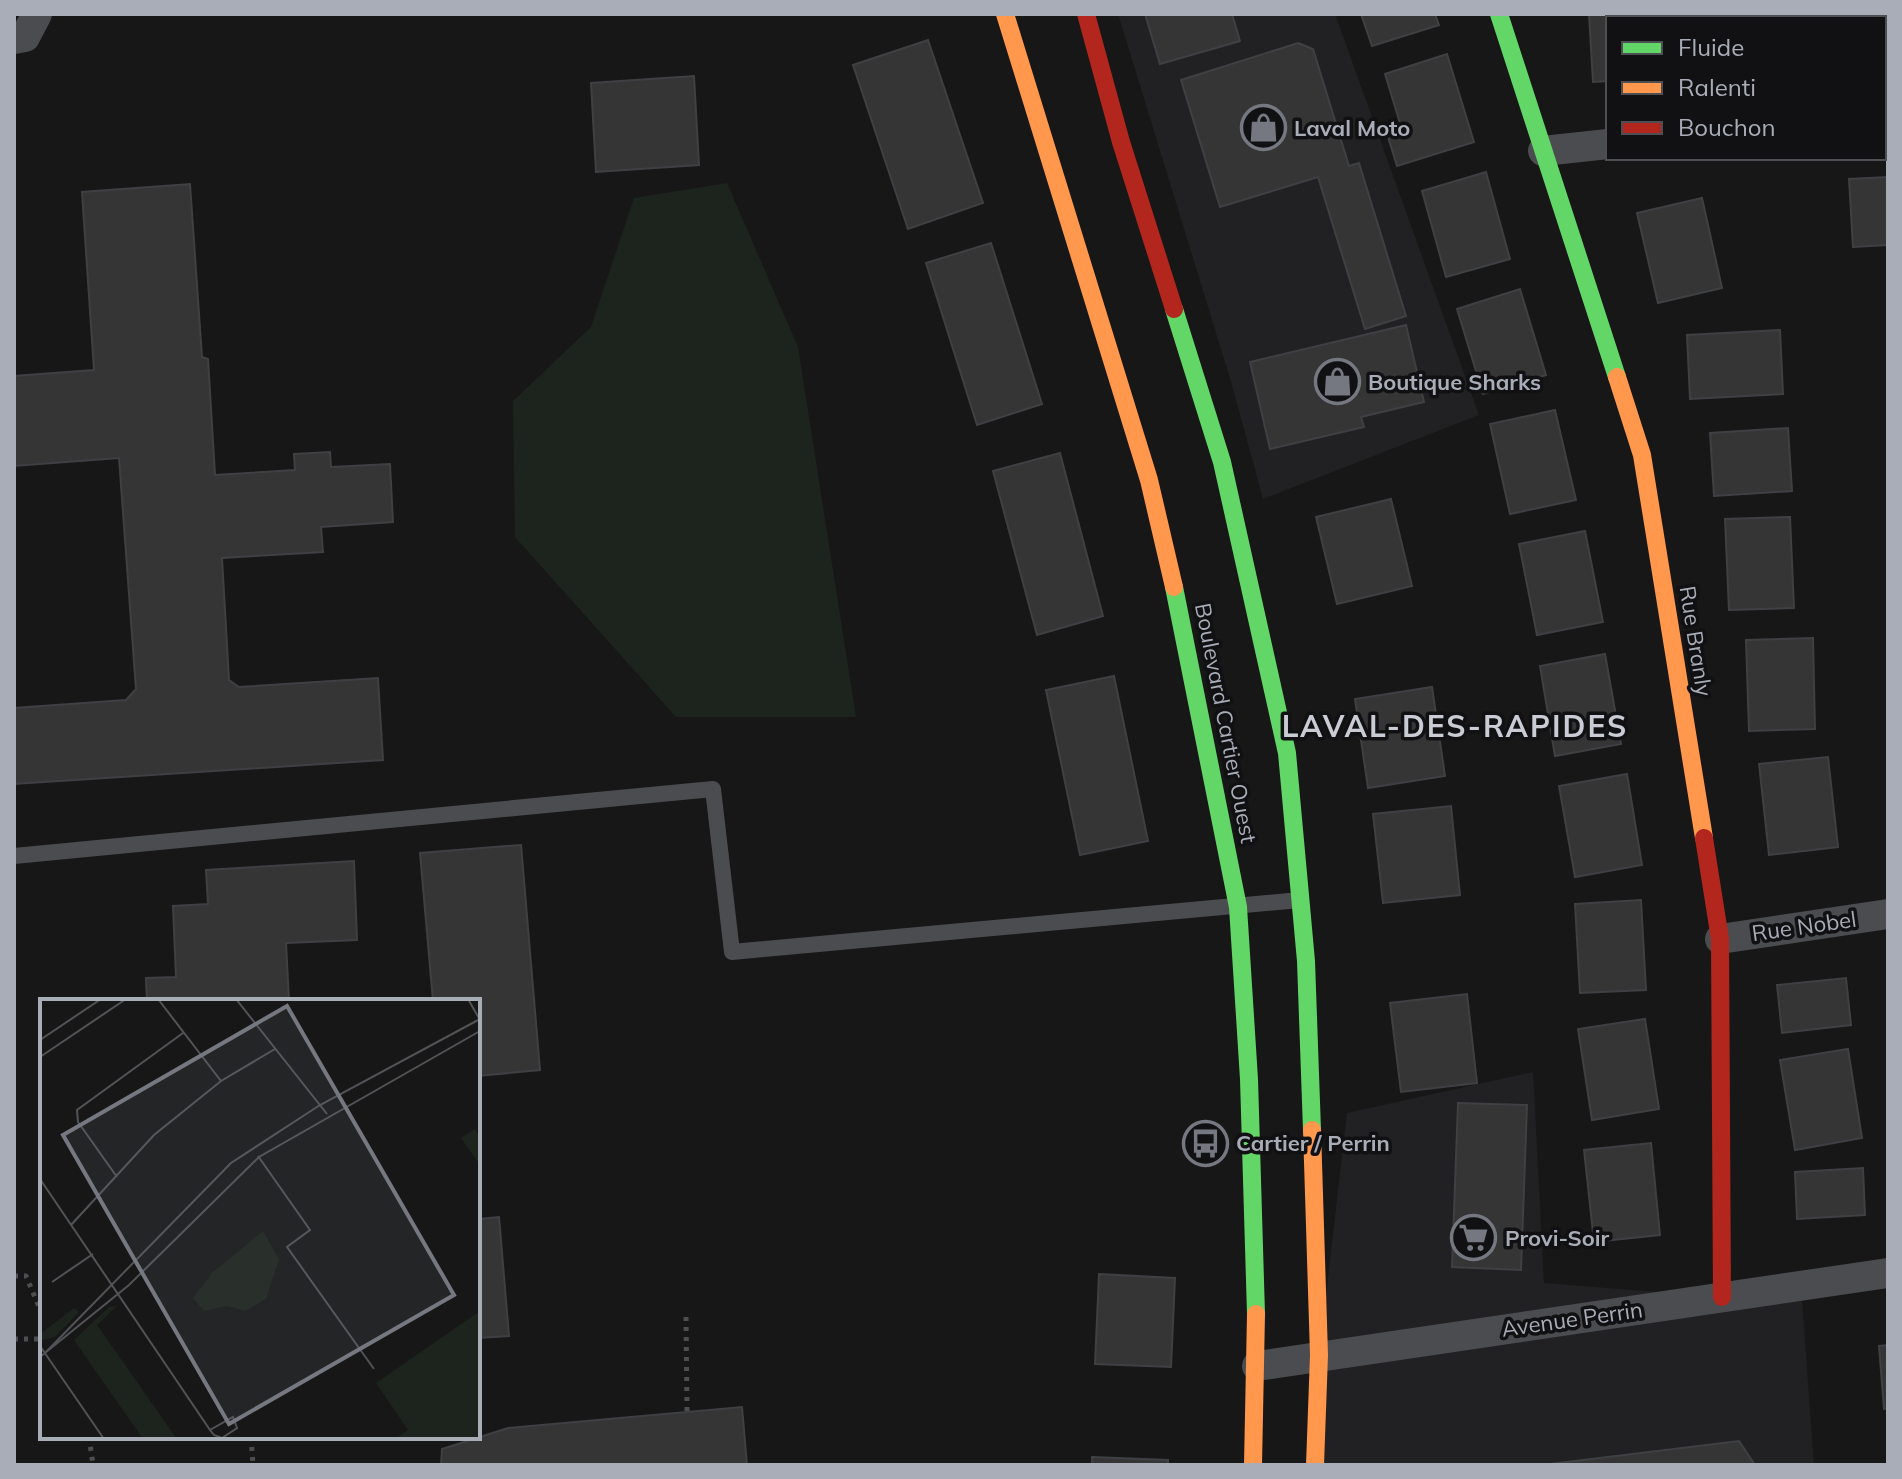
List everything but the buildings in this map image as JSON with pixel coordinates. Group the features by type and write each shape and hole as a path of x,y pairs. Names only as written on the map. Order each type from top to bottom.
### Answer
{"street":[{"path":"14,39 25,37 37,14"},
{"name":"Boulevard Cartier Ouest","path":"1005,14 1149,480 1182,622 1238,907 1247,1010 1257,1366 1253,1465"},
{"path":"1086,14 1121,142 1222,462 1287,753 1302,900 1319,1355 1315,1465"},
{"name":"Rue Branly","path":"1499,14 1642,455 1720,939 1722,1297"},
{"path":"1543,151 1606,144"},
{"name":"Rue Nobel","path":"1720,939 1888,914"},
{"name":"Avenue Perrin","path":"1257,1366 1888,1273"}],"lane":[{"path":"14,856 713,789 732,952 1302,900"}],"path":[{"path":"14,1276 26,1276 40,1309"},
{"path":"686,1317 687,1412"},
{"path":"14,1339 40,1339"},
{"path":"89,1439 93,1465"},
{"path":"251,1439 253,1465"}],"shaded area":[{"path":"1118,14 1335,14 1479,415 1263,499 1232,385"},
{"path":"727,183 798,347 856,717 676,717 515,537 513,401 591,327 634,198"},
{"path":"1533,1072 1544,1283 1722,1297 1801,1286 1814,1465 1315,1465 1319,1355 1347,1113"}],"traffic: fast":[{"path":"1499,14 1617,377"},
{"path":"1174,309 1222,462 1287,753 1306,961 1312,1130"},
{"path":"1174,587 1238,907 1249,1079 1256,1314"}],"traffic: slow":[{"path":"1005,14 1149,480 1174,587"},
{"path":"1617,377 1642,455 1704,838"},
{"path":"1312,1130 1319,1355 1315,1465"},
{"path":"1253,1465 1256,1314"}],"traffic: jam":[{"path":"1086,14 1121,142 1174,309"},
{"path":"1704,838 1720,939 1722,1297"}],"place":[{"name":"Laval Moto","path":"1263,128"},
{"name":"Boutique Sharks","path":"1337,382"},
{"name":"Cartier / Perrin","path":"1205,1143"},
{"name":"Provi-Soir","path":"1474,1238"}],"district":[{"name":"LAVAL-DES-RAPIDES","path":"1455,727"}]}
